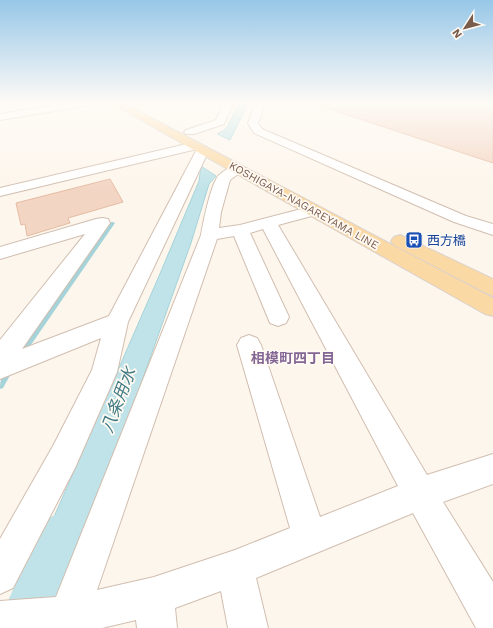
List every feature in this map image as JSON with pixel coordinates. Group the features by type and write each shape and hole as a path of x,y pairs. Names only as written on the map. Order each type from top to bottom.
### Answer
{"main road":[{"name":"KOSHIGAYA-NAGAREYAMA LINE","path":"173,131 493,288"},
{"name":"KOSHIGAYA-NAGAREYAMA LINE","path":"177,131 238,169 493,308"}],"street":[{"path":"0,575 64,457 104,372 117,322 196,143 209,131"},
{"path":"259,131 460,219 493,230"},
{"path":"0,192 196,143"},
{"path":"60,621 210,235 213,212 224,178 238,169"},
{"path":"210,235 240,230 314,210"},
{"path":"268,222 420,494 493,619"},
{"path":"0,253 102,223 0,359"},
{"path":"240,230 278,317"},
{"path":"0,368 117,322"},
{"path":"249,345 310,538"},
{"path":"0,621 60,621 155,612 235,568 420,494 493,469"},
{"path":"235,568 248,628"}],"water":[{"path":"222,131 234,131 230,140 217,134"},
{"path":"201,166 216,176 209,184 191,243 69,586 23,588 159,276 199,181"}],"building":[{"path":"397,131 493,131 493,163"},
{"path":"110,179 123,202 68,218 70,223 27,236 25,224 21,225 16,203"}],"waterway":[{"path":"22,353 113,223"},
{"path":"0,386 10,370"},
{"name":"八条用水","path":"29,628 64,540"}],"place":[{"name":"西方橋","path":"414,240"}],"district":[{"name":"相模町四丁目","path":"293,358"}]}
